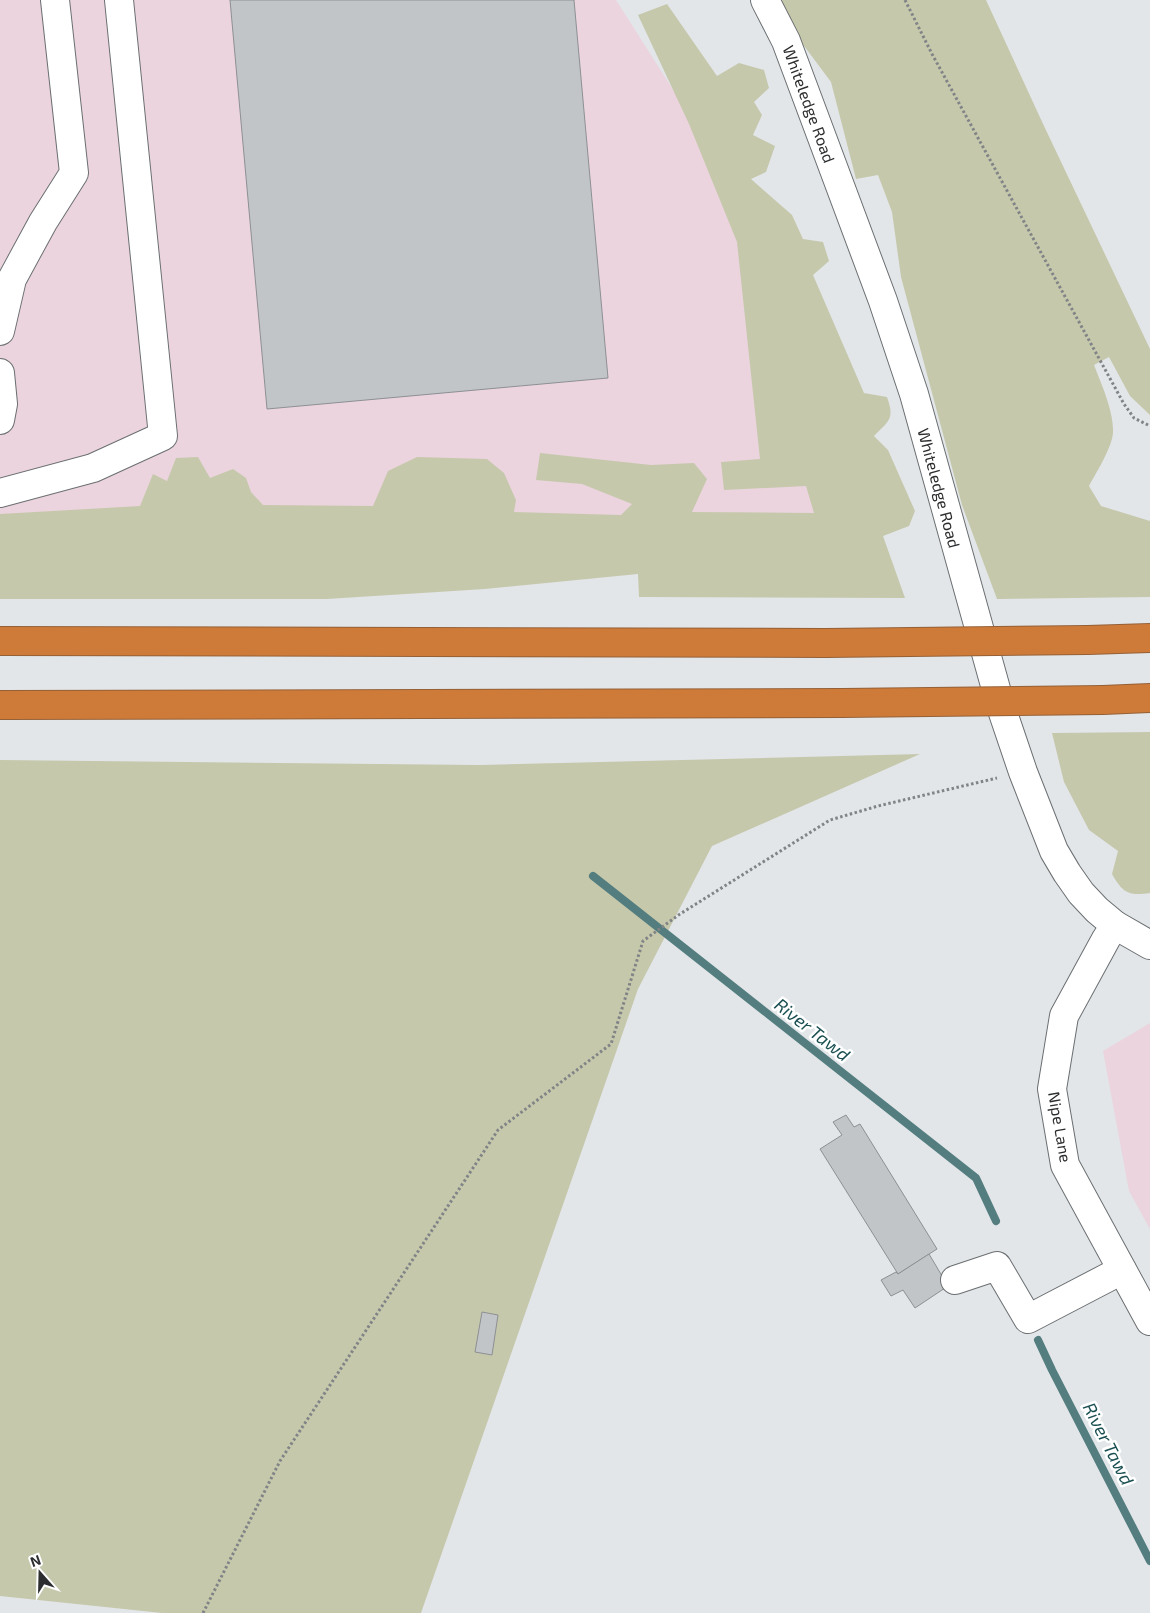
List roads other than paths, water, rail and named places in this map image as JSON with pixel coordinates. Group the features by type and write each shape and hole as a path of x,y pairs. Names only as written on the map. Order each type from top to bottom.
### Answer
{"highway":[{"path":"0,641 826,643 1150,638"},
{"path":"0,705 842,703 1150,698"}],"street":[{"path":"0,331 12,279 43,222 74,174 56,0"},
{"path":"0,493 93,468 163,436 119,0"},
{"name":"Whiteledge Road","path":"765,0 786,41 886,311 914,394 1001,707 1023,772 1054,851 1081,893 1097,910 1115,925 1150,945"},
{"path":"0,374 3,404 0,420"},
{"name":"Nipe Lane","path":"1115,925 1064,1016 1052,1089 1065,1165 1150,1322"},
{"path":"955,1280 997,1266 1028,1319 1122,1270"}],"waterway":[{"name":"River Tawd","path":"593,876 976,1178 996,1221"},
{"name":"River Tawd","path":"1038,1340 1150,1561"}]}
